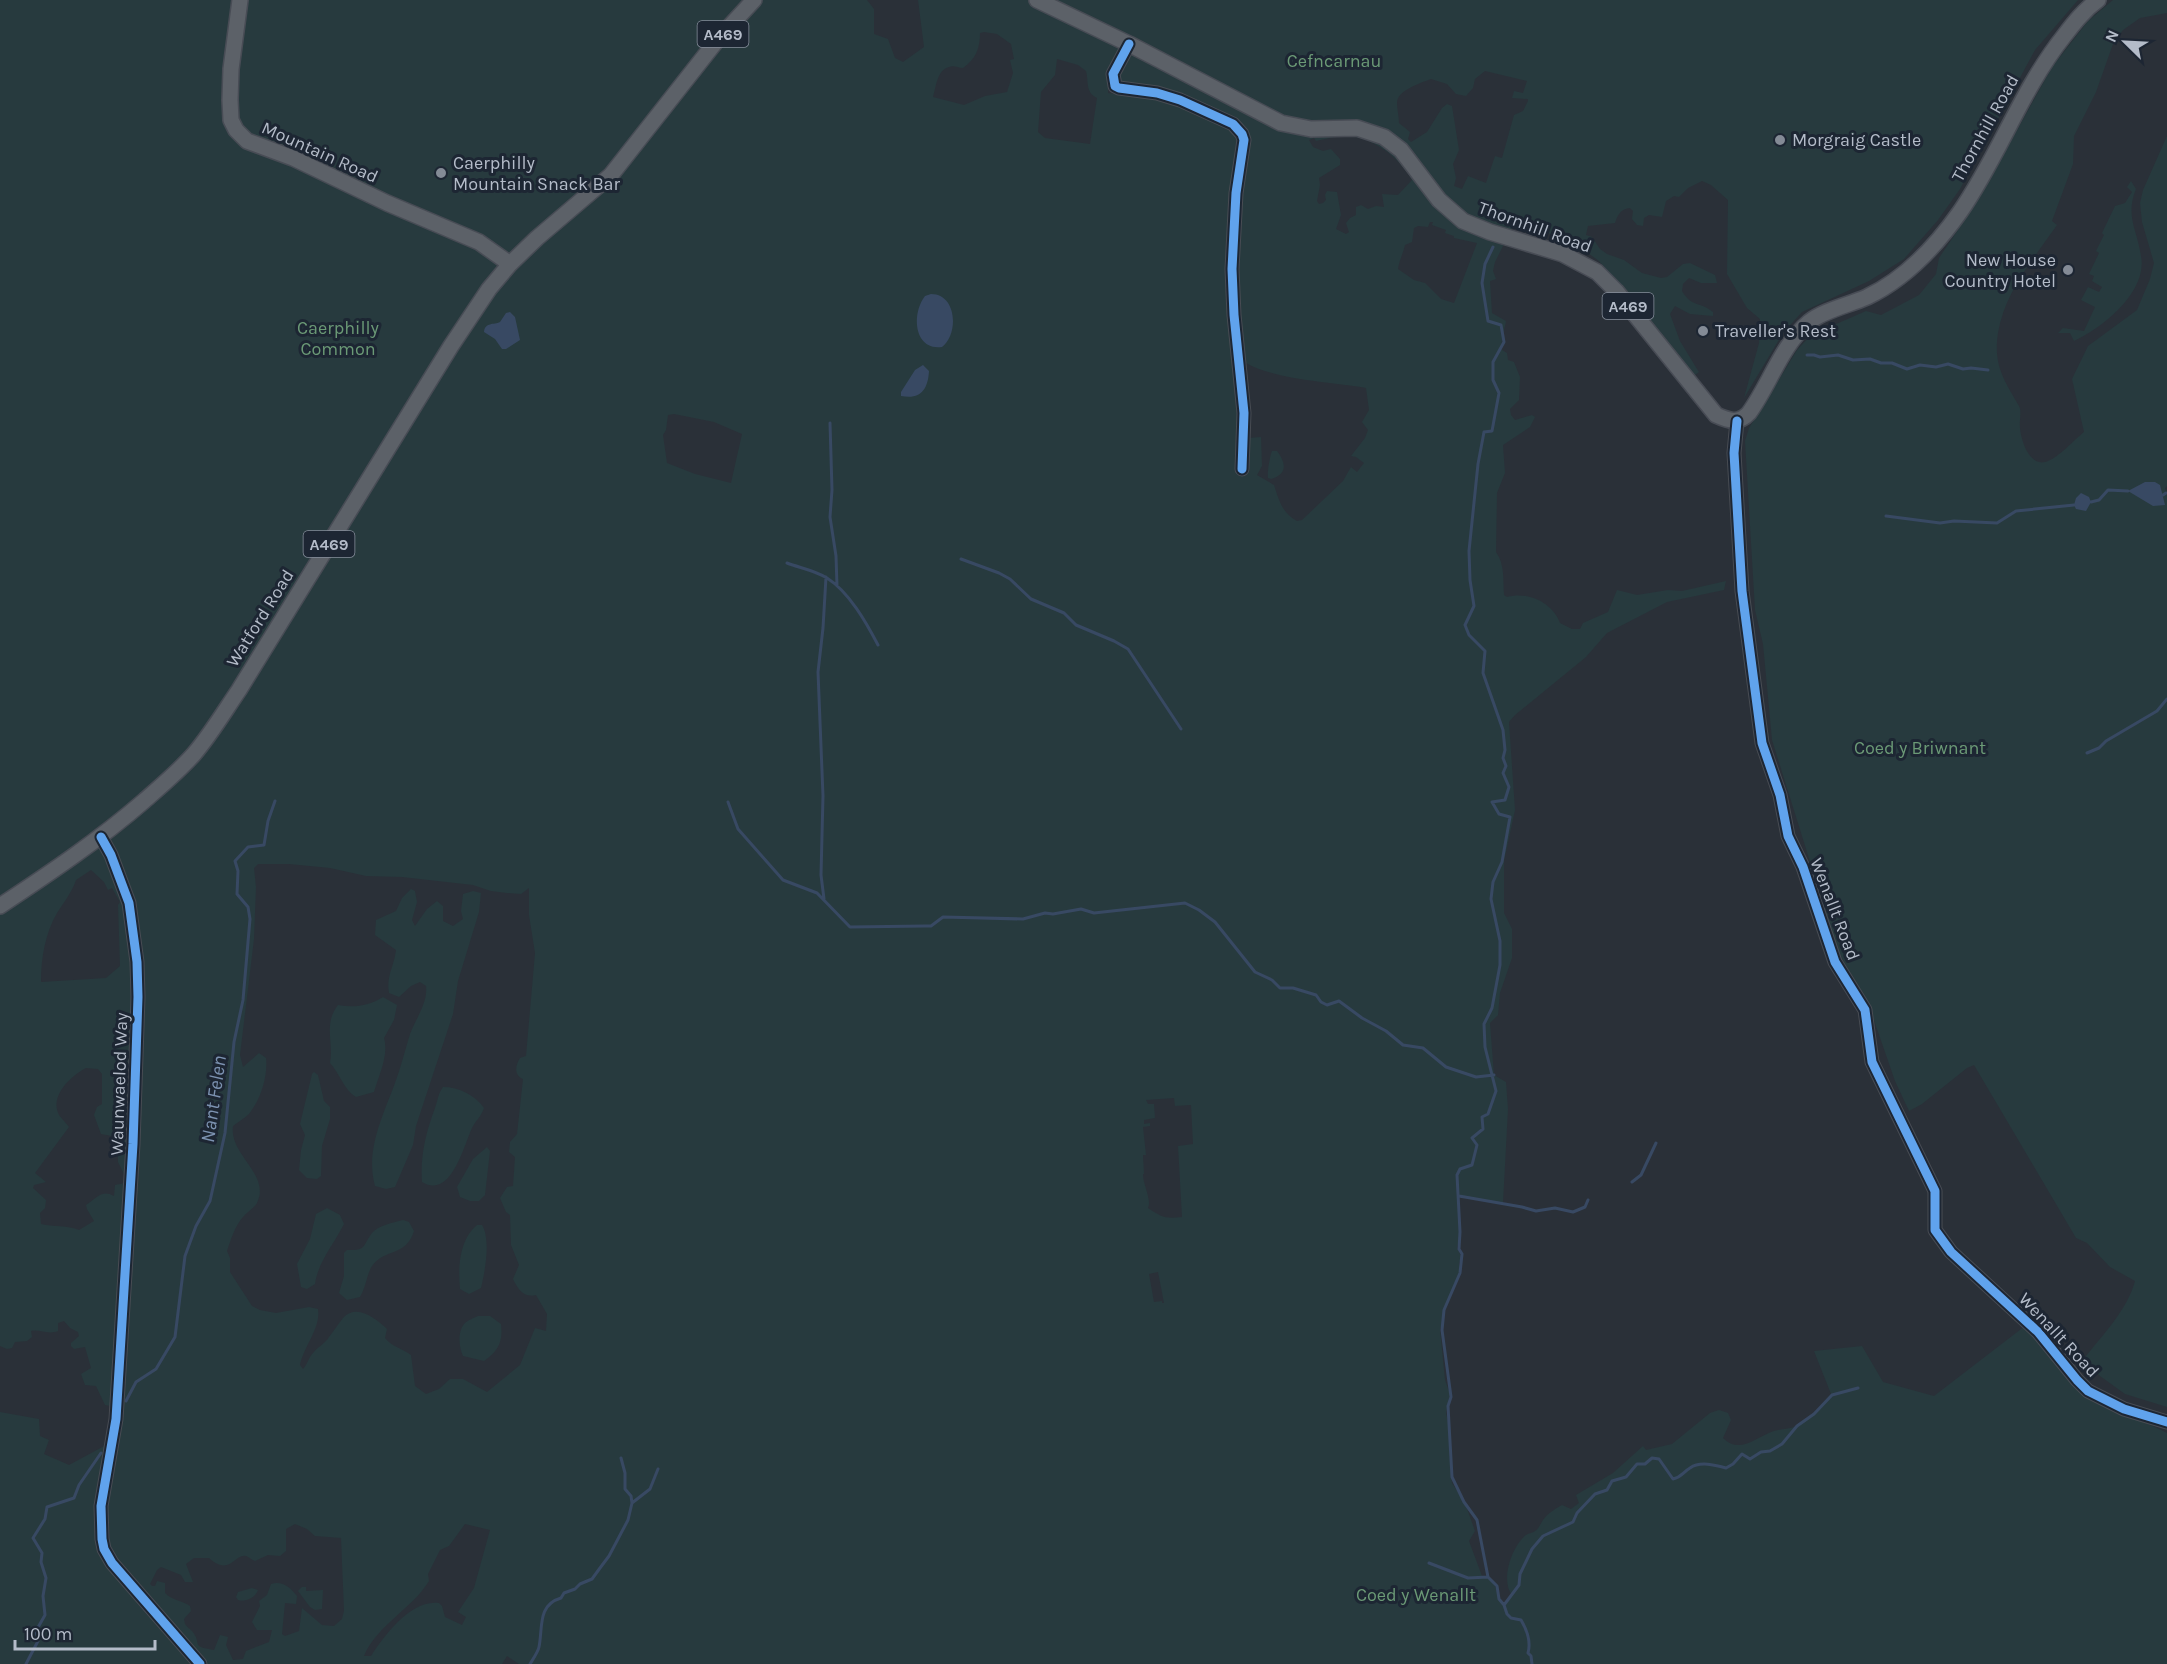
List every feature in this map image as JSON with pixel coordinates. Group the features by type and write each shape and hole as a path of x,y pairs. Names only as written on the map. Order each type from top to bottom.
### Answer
{"main road":[{"name":"Mountain Road","path":"240,0 231,69 230,100 231,120 241,136 247,141 293,158 387,203 479,242 510,264"},
{"name":"A469","path":"510,264 611,175 718,39 754,0"},
{"name":"Thornhill Road","path":"1040,1 1129,44 1281,123 1311,129 1357,128 1377,133 1392,142 1409,159 1440,200 1463,220 1490,232 1563,254 1597,272 1616,291 1716,415 1730,421 1737,421 1744,419 1749,413 1798,332 1811,320 1884,288 1908,271 1939,237 1960,212 1972,192 2044,62 2076,21 2098,0"},
{"name":"Watford Road","path":"0,906 101,837 172,776 213,730 451,346 489,289 510,264"}],"street":[{"path":"1129,44 1113,74 1114,86 1157,93 1180,100 1233,124 1244,140 1236,193 1232,259 1234,315 1244,413 1242,469"},
{"name":"Wenallt Road","path":"1737,421 1734,453 1742,591 1762,743 1780,795 1788,836 1803,867 1834,962 1865,1010 1872,1062 1935,1191 1935,1230 1951,1252 2038,1332 2088,1391 2124,1409 2167,1422"},
{"name":"Waunwaelod Way","path":"101,837 111,855 129,903 137,962 138,1007 134,1134 116,1419 101,1506 104,1549 118,1571 200,1664"}],"green space":[{"path":"0,0 867,0 874,9 874,34 888,39 895,58 903,62 924,47 918,0 2078,0 2035,50 1960,189 1938,220 1904,259 1869,281 1802,312 1783,333 1744,398 1759,343 1760,319 1747,308 1727,274 1728,200 1711,185 1702,181 1688,188 1679,197 1674,196 1666,201 1662,217 1649,215 1644,218 1643,226 1637,225 1632,219 1633,211 1630,208 1620,212 1615,223 1588,226 1586,235 1592,237 1600,249 1607,254 1624,260 1642,273 1661,278 1667,277 1683,264 1690,263 1715,275 1717,283 1701,283 1689,278 1683,284 1682,291 1689,300 1713,312 1713,316 1690,314 1675,306 1670,314 1680,341 1699,372 1692,377 1644,313 1599,261 1581,248 1576,241 1514,224 1495,262 1493,271 1496,279 1490,281 1492,313 1506,321 1502,350 1507,353 1508,360 1514,362 1520,377 1519,400 1510,409 1511,415 1515,420 1532,415 1535,417 1530,427 1503,445 1505,473 1497,493 1496,552 1502,567 1504,595 1531,597 1539,600 1552,610 1560,623 1572,629 1580,629 1583,623 1608,612 1617,590 1637,595 1668,590 1682,591 1726,581 1724,590 1667,602 1607,633 1586,657 1509,722 1515,810 1504,861 1504,913 1512,929 1512,958 1500,993 1498,1015 1490,1023 1494,1075 1506,1082 1508,1109 1503,1203 1459,1196 1460,1235 1457,1248 1462,1258 1459,1263 1459,1274 1443,1312 1440,1329 1445,1380 1450,1394 1446,1413 1450,1430 1452,1483 1465,1503 1475,1531 1469,1541 1482,1576 1494,1583 1504,1604 1512,1595 1507,1581 1509,1564 1521,1540 1536,1530 1554,1510 1562,1505 1571,1509 1579,1503 1576,1495 1613,1473 1643,1446 1646,1450 1672,1444 1710,1413 1719,1410 1728,1413 1731,1420 1723,1438 1736,1445 1748,1443 1774,1431 1794,1427 1807,1420 1831,1394 1814,1351 1862,1346 1883,1382 1934,1396 2025,1326 2074,1386 2108,1406 2167,1433 2167,1664 519,1664 507,1656 502,1664 0,1664 0,1412 39,1419 40,1436 49,1440 44,1454 69,1465 108,1444 122,1418 121,1408 105,1405 96,1386 85,1385 81,1374 91,1368 85,1347 74,1349 71,1346 71,1343 79,1336 78,1332 64,1321 58,1323 58,1331 31,1331 32,1337 27,1341 15,1342 12,1348 7,1349 0,1346","holes":["984,32 997,34 1011,44 1014,59 1010,60 1013,73 1007,92 985,96 964,105 933,97 942,72 951,66 963,68 967,65 976,53 980,33","1057,59 1078,65 1086,71 1089,90 1097,98 1090,144 1045,138 1038,132 1041,92 1055,75","1485,71 1527,81 1523,93 1514,91 1512,98 1528,99 1528,101 1523,111 1514,115 1502,158 1495,156 1486,183 1468,176 1462,189 1454,186 1456,178 1453,164 1459,150 1452,106 1447,104 1442,108 1427,132 1411,142 1408,139 1410,132 1399,123 1397,103 1398,98 1405,91 1431,79 1447,84 1456,94 1466,96 1473,88 1475,79","1108,76 1120,82 1168,90 1180,100 1242,134 1169,101 1108,93","1343,135 1365,140 1391,155 1412,180 1398,195 1382,194 1384,207 1376,206 1368,209 1361,205 1356,207 1356,215 1346,223 1349,232 1346,234 1336,229 1341,215 1337,192 1327,191 1326,200 1319,204 1317,201 1319,178 1340,165 1340,159 1331,149 1323,151 1313,147 1309,140 1314,138 1316,141","1430,222 1433,222 1432,225 1446,230 1445,233 1454,238 1477,243 1454,303 1441,299 1425,283 1414,280 1398,269 1405,245 1412,242 1414,228 1428,227","1246,363 1258,369 1288,377 1366,388 1369,410 1362,422 1368,430 1365,438 1351,456 1364,463 1357,472 1351,467 1343,481 1302,520 1297,521 1292,518 1282,506 1274,485 1257,475 1262,466 1261,437 1249,438","674,414 714,422 742,434 731,483 695,474 667,463 663,435 668,415","258,864 330,868 366,876 402,877 473,885 507,893 521,894 529,888 529,915 535,953 526,1056 520,1058 516,1067 518,1075 523,1079 517,1134 510,1142 509,1152 515,1157 513,1186 507,1187 500,1198 506,1212 510,1215 511,1245 519,1265 513,1279 524,1294 536,1295 547,1314 546,1331 535,1328 520,1365 487,1392 463,1379 450,1379 439,1389 426,1394 415,1386 411,1355 385,1338 387,1329 383,1325 360,1312 348,1314 343,1318 311,1355 303,1369 300,1365 315,1330 318,1309 309,1307 276,1313 260,1310 252,1306 230,1272 230,1258 227,1251 235,1229 257,1203 260,1193 255,1174 233,1136 233,1126 247,1116 253,1108 260,1094 266,1072 266,1058 259,1053 243,1067 240,1055 254,939 256,887 254,868","91,870 104,882 108,890 112,888 120,902 118,905 120,966 106,978 41,982 43,955 49,929 76,880","86,1068 98,1069 102,1074 102,1104 97,1107 94,1115 101,1134 117,1137 118,1162 124,1174 125,1183 115,1185 114,1196 106,1193 86,1205 94,1221 79,1230 41,1224 40,1213 45,1208 46,1200 33,1188 34,1185 46,1182 35,1173 69,1127 59,1115 57,1108 59,1094 68,1081","1174,1098 1175,1106 1191,1105 1193,1144 1178,1146 1182,1217 1164,1217 1148,1208 1149,1201 1143,1174 1143,1155 1146,1155 1143,1127 1150,1126 1150,1123 1144,1124 1144,1120 1155,1118 1154,1104 1148,1104 1146,1100","1158,1272 1164,1303 1154,1302 1149,1274","295,1524 307,1529 315,1536 341,1538 344,1611 342,1619 334,1626 322,1625 302,1608 299,1631 285,1636 282,1634 285,1603 296,1604 297,1596 282,1584 271,1584 267,1595 259,1601 260,1606 252,1622 257,1630 272,1630 269,1642 246,1651 243,1659 233,1660 226,1645 228,1637 220,1635 214,1650 199,1646 195,1635 185,1624 184,1619 191,1611 190,1606 165,1593 165,1583 157,1581 155,1586 150,1584 161,1567 181,1575 185,1582 193,1582 186,1564 194,1558 209,1558 216,1563 227,1565 242,1556 255,1561 268,1555 280,1556 286,1551 286,1529","465,1524 490,1530 474,1588 458,1612 466,1617 462,1625 445,1617 439,1603 429,1603 418,1607 399,1621 371,1656 364,1656 377,1635 422,1591 429,1581 428,1574 440,1550 449,1546"]},
{"name":"Coed y Briwnant","path":"2113,0 2167,0 2167,13 2140,18 2123,30 2113,44 2096,92 2074,136 2073,164 2052,221 2057,225 2013,290 1998,333 1997,354 2004,380 2020,408 2021,433 2031,458 2042,462 2052,459 2084,432 2072,379 2088,346 2137,310 2150,279 2154,263 2142,222 2140,203 2143,190 2167,136 2167,486 2165,488 2167,493 2167,1407 2125,1394 2083,1360 2120,1313 2135,1281 2110,1267 2087,1243 2076,1238 1974,1065 1909,1111 1895,1081 1868,1003 1855,984 1837,948 1772,740 1763,644 1755,610 1745,441 1749,428 1797,350 1811,335 1866,311 1881,315 1919,295 1936,274 1939,258 1996,168 2052,67 2088,21"},
{"path":"2131,181 2136,189 2132,215 2141,256 2141,269 2137,283 2121,307 2097,327 2074,341 2070,333 2058,333 2063,328 2084,331 2095,307 2081,300 2088,287 2099,292 2102,287 2092,281 2094,276 2089,274 2099,253 2096,251 2115,206 2125,203 2132,192 2127,187"},
{"path":"1272,451 1277,451 1284,468 1277,477 1271,479 1268,478 1268,472"},
{"path":"411,889 415,891 417,902 412,920 415,926 427,909 437,901 443,906 443,921 453,926 463,919 461,911 463,894 473,891 481,893 479,912 458,981 453,1014 416,1126 413,1145 395,1187 386,1189 375,1186 372,1173 374,1146 410,1034 423,1004 426,986 420,982 411,986 399,997 389,993 389,976 396,950 375,935 376,920 396,911 402,898"},
{"path":"383,997 397,1005 394,1020 384,1038 383,1065 374,1092 356,1097 348,1090 330,1063 331,1019 338,1005 361,1006"},
{"path":"314,1072 318,1075 324,1101 330,1107 330,1119 322,1146 321,1176 317,1179 307,1178 299,1170 305,1135 300,1124"},
{"path":"443,1087 455,1088 466,1093 484,1108 472,1128 455,1168 441,1184 432,1186 422,1182 424,1144"},
{"path":"487,1147 490,1151 485,1195 479,1201 470,1201 460,1197 457,1187 473,1159"},
{"path":"327,1208 340,1215 344,1224 323,1261 315,1284 307,1289 301,1287 297,1264 310,1239 316,1214"},
{"path":"403,1220 409,1222 414,1231 406,1245 377,1260 370,1269 360,1297 347,1300 339,1293 344,1276 344,1253 347,1250 361,1248 378,1228"},
{"path":"477,1225 482,1225 485,1231 487,1247 485,1265 481,1288 469,1294 460,1289 460,1263 466,1238"},
{"path":"478,1316 490,1316 501,1324 499,1345 484,1361 463,1356 460,1349 462,1326"},
{"path":"306,1587 306,1591 323,1590 322,1609 315,1610 310,1607 298,1591"},
{"path":"252,1588 258,1590 257,1593 250,1599 238,1600 236,1597 238,1592"}],"water":[{"path":"931,294 946,300 953,316 951,333 942,347 933,347 926,343 918,330 918,312 925,296"},
{"path":"510,312 515,317 520,340 502,349 495,339 484,332 486,327 500,322 506,313"},
{"path":"923,365 929,371 925,388 918,395 901,396 901,392 915,370"},
{"path":"2145,482 2155,482 2160,485 2165,505 2153,506 2128,491"},
{"path":"2081,493 2089,497 2091,502 2086,511 2076,509 2074,505"}],"waterway":[{"path":"1493,247 1485,264 1482,283 1488,321 1501,325 1504,342 1493,362 1493,380 1499,393 1492,431 1484,432 1478,464 1469,551 1474,606 1465,625 1469,635 1485,651 1483,673 1503,730 1505,750 1503,758 1506,766 1503,773 1509,787 1505,800 1492,802 1499,814 1510,817 1502,862 1493,882 1491,899 1500,941 1500,965 1492,1008 1484,1024 1485,1047 1496,1091 1488,1114 1482,1117 1483,1129 1472,1138 1477,1145 1472,1165 1460,1169 1457,1175 1459,1249 1462,1254 1460,1273 1444,1310 1442,1330 1451,1397 1448,1406 1452,1477 1464,1502 1477,1520 1488,1577 1497,1586 1499,1599 1507,1614 1511,1618 1521,1620 1525,1628 1529,1640 1528,1653 1532,1664"},
{"path":"1807,355 1820,357 1838,355 1853,360 1870,359 1881,363 1892,363 1907,369 1920,365 1936,367 1948,364 1963,369 1988,370"},
{"path":"830,423 832,490 830,517 836,556 837,586"},
{"path":"2091,502 2099,500 2108,490 2128,491"},
{"path":"1886,516 1940,523 1954,521 1997,523 2016,511 2074,505"},
{"path":"961,559 999,573 1010,579 1031,599 1064,613 1076,625 1128,649 1181,729"},
{"path":"787,563 817,573 843,591 878,645"},
{"path":"824,899 821,875 823,796 818,672 826,577"},
{"path":"2087,753 2099,748 2106,741 2157,711 2167,699"},
{"name":"Nant Felen","path":"126,1401 136,1382 156,1369 175,1337 185,1256 196,1226 210,1201 225,1133 234,1042 243,1000 250,919 248,907 237,894 238,871 235,861 248,847 264,845 268,821 275,801"},
{"path":"728,802 738,829 783,880 817,893 850,927 931,926 943,917 1023,919 1045,913 1053,914 1081,909 1094,913 1185,903 1215,922 1255,972 1272,980 1280,988 1293,988 1316,995 1321,1002 1327,1005 1339,1001 1362,1018 1386,1031 1403,1045 1423,1048 1446,1067 1476,1077 1494,1075"},
{"path":"1632,1182 1641,1175 1656,1143"},
{"path":"1459,1196 1536,1211 1555,1208 1573,1212 1585,1207 1588,1200"},
{"path":"1504,1605 1519,1585 1520,1574 1532,1549 1543,1536 1573,1522 1577,1513 1595,1494 1607,1490 1612,1481 1626,1477 1637,1464 1645,1464 1652,1458 1659,1459 1673,1479 1698,1465 1708,1464 1726,1468 1742,1454 1750,1459 1782,1444 1797,1426 1814,1414 1832,1395 1858,1388"},
{"name":"Nant Felen","path":"26,1664 38,1641 36,1631 45,1615 43,1596 46,1578 41,1562 42,1553 33,1538 45,1519 47,1507 74,1498 79,1485 101,1453"},
{"path":"621,1458 625,1473 625,1489 631,1496 632,1503"},
{"path":"530,1664 538,1649 542,1618 548,1606 561,1598 564,1593 592,1579 609,1556 628,1520 632,1503 650,1489 658,1469"},
{"path":"1429,1563 1468,1578 1488,1577"}],"cycle path":[{"path":"1129,44 1113,74 1115,86 1157,93 1180,100 1233,124 1244,140 1236,193 1232,269 1234,315 1244,413 1242,469"},
{"path":"1737,421 1734,453 1742,591 1762,743 1780,795 1788,836 1803,867 1835,962 1865,1010 1872,1062 1935,1191 1935,1230 1951,1252 2038,1332 2088,1391 2124,1409 2167,1422"},
{"path":"101,837 111,855 129,903 137,962 138,997 133,1144 116,1419 101,1506 102,1539 104,1549 112,1563 200,1664"}],"place":[{"name":"Morgraig Castle","path":"1780,140"},
{"name":"Caerphilly Mountain Snack Bar","path":"441,173"},
{"name":"New House Country Hotel","path":"2068,270"},
{"name":"Traveller's Rest","path":"1703,331"}],"park label":[{"name":"Cefncarnau","path":"1334,61"},
{"name":"Caerphilly Common","path":"338,338"},
{"name":"Coed y Wenallt","path":"1416,1595"}]}
